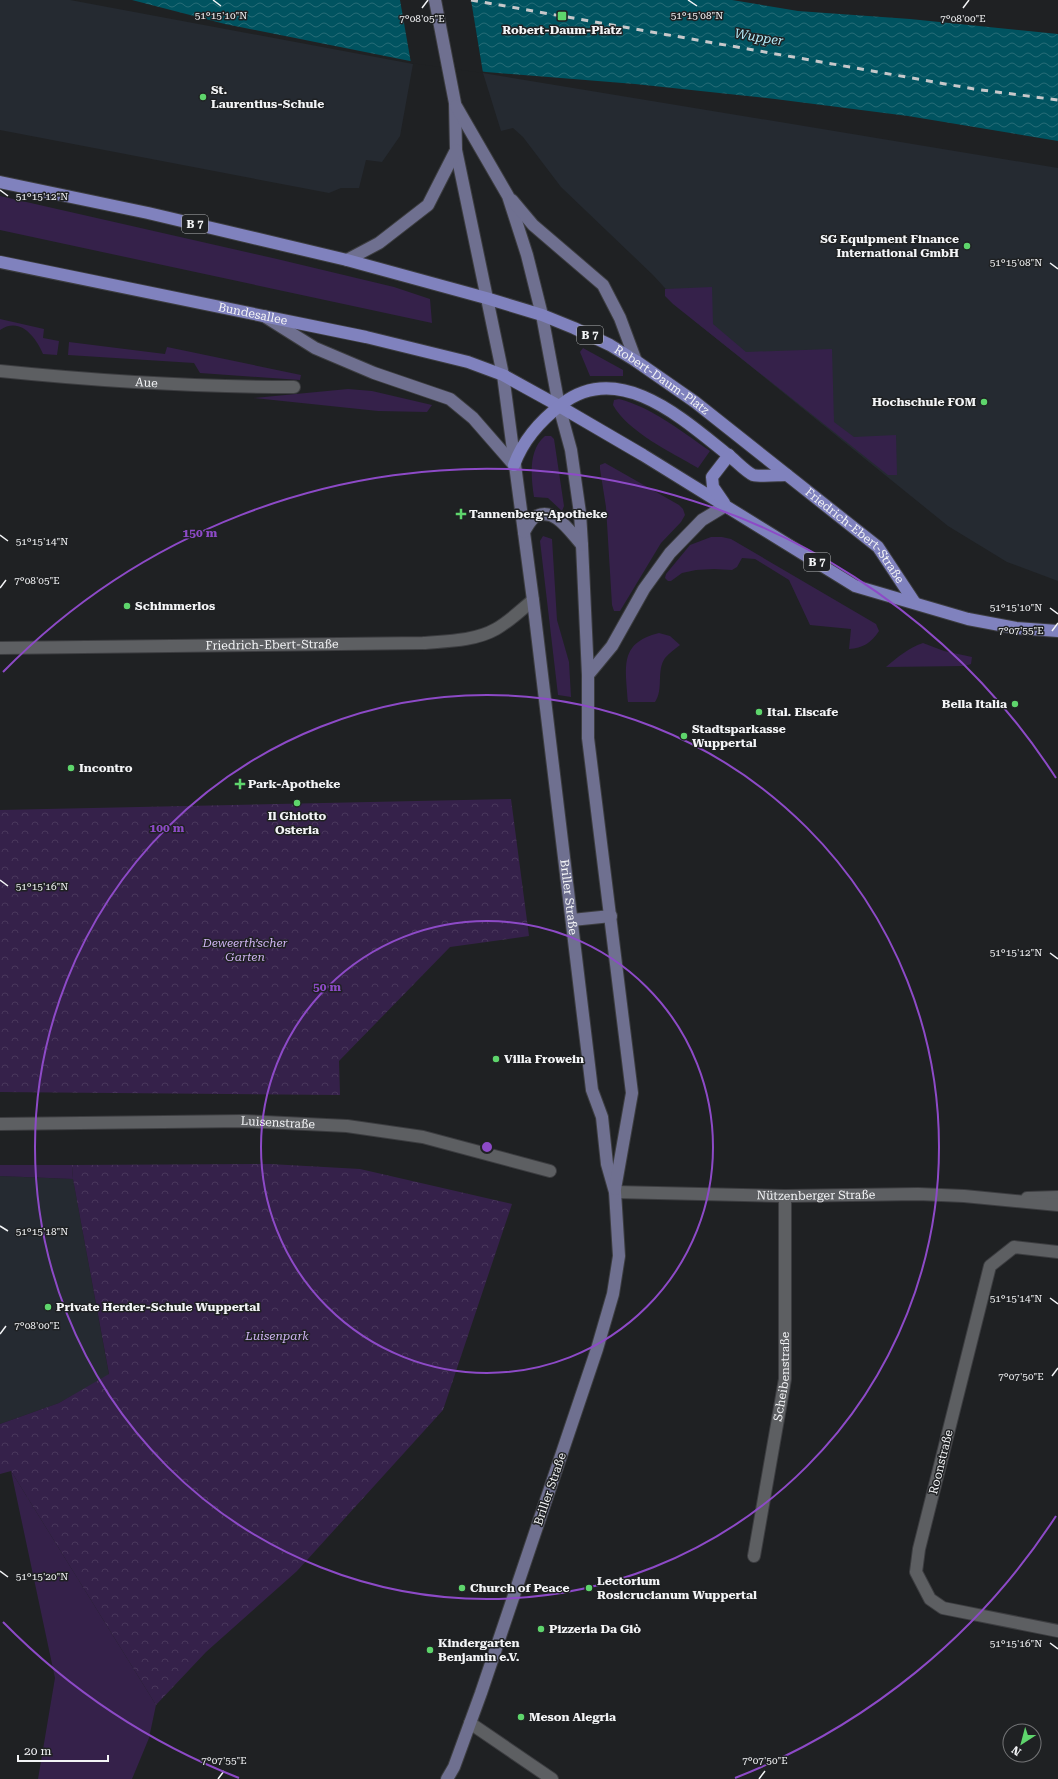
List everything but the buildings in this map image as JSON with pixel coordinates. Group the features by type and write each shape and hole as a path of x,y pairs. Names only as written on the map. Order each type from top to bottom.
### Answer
{"main road":[{"path":"436,0 455,103 456,150 503,375 533,600"},
{"path":"455,103 508,196 533,225 603,285 620,318 636,360"},
{"path":"346,260 379,243 428,204 456,150"},
{"name":"B 7","path":"0,182 148,213 346,260 486,298 542,315"},
{"path":"508,196 527,255 542,315 559,406 571,450 580,513 588,675"},
{"name":"Bundesallee","path":"0,262 366,336 445,355 503,375"},
{"name":"Robert-Daum-Platz","path":"542,315 603,341 636,360 695,402 787,475"},
{"name":"B 7","path":"263,316 315,348 374,373 450,399 473,418 514,465"},
{"name":"B 7","path":"503,375 559,406 725,506"},
{"path":"514,465 520,449 532,433 546,417 569,398 582,392 617,388 659,403 753,474 787,475"},
{"path":"588,675 612,646 644,589 670,553 702,520 725,506 713,487 712,477 729,455"},
{"name":"Friedrich-Ebert-Straße","path":"787,475 878,547 916,603"},
{"name":"Friedrich-Ebert-Straße","path":"725,506 855,586 968,619 1016,628 1058,631"},
{"path":"524,532 534,517 542,514 550,514 560,520 582,545"},
{"name":"Briller Straße","path":"446,1779 454,1773 597,1350 613,1294 619,1256 615,1192 607,1164 602,1117 592,1090 533,600"},
{"name":"Briller Straße","path":"588,675 588,738 632,1093 615,1192"},
{"path":"572,920 611,916"}],"street":[{"name":"Aue","path":"0,371 60,377 225,387 294,387"},
{"name":"Friedrich-Ebert-Straße","path":"0,648 423,643 479,636 495,629 513,617 533,600"},
{"name":"Luisenstraße","path":"0,1124 236,1121 347,1126 423,1137 550,1171"},
{"name":"Nützenberger Straße","path":"615,1192 785,1196 918,1194 1018,1200 1058,1205"},
{"name":"Scheibenstraße","path":"754,1556 784,1379 785,1196"},
{"name":"Nützenberger Straße","path":"1018,1200 1058,1197"},
{"name":"Roonstraße","path":"1058,1252 1014,1247 990,1266 919,1549 916,1572 930,1600 943,1608 1058,1631"},
{"path":"470,1723 552,1779"}],"shaded area":[{"name":"St. Laurentius-Schule","path":"0,0 70,0 413,64 400,136 382,162 366,160 359,188 341,188 329,193 0,130"},
{"path":"483,73 1058,168 1058,581 1007,562 948,526 696,322 653,275 561,187 523,137 513,128 501,131"},
{"name":"Private Herder-Schule Wuppertal","path":"0,1176 73,1179 109,1375 59,1403 0,1424"}],"green space":[{"path":"0,196 394,287 430,299 432,323 0,230"},
{"path":"712,287 713,324 746,352 832,349 834,422 854,437 896,435 897,475 888,475 673,304 665,296 665,289"},
{"path":"0,319 44,329 43,338 59,341 57,355 43,354 32,335 21,327 14,325 7,326 0,330"},
{"path":"69,342 165,354 167,347 301,375 300,380 200,373 194,363 68,355"},
{"path":"583,348 623,370 623,376 590,376 580,352"},
{"path":"348,389 372,391 432,405 427,412 378,411 253,398"},
{"path":"619,399 655,414 710,451 698,468 639,433 620,415 613,405 614,400"},
{"path":"545,436 551,436 554,439 564,506 562,511 548,498 534,497 532,481 533,456 540,442"},
{"path":"605,463 679,505 683,509 685,515 681,522 661,543 620,611 614,611 612,605 606,507 600,469 600,465"},
{"path":"543,536 552,539 557,620 569,662 571,697 558,695 540,541"},
{"path":"711,537 731,539 876,624 879,631 873,639 866,644 849,649 851,629 810,625 789,580 755,559 742,558 737,567 732,570 696,570 682,573 671,581 668,581 665,578 666,574 690,545"},
{"path":"659,633 670,636 680,645 665,658 662,663 658,697 655,702 628,702 626,678 627,658 637,643 646,637"},
{"path":"923,643 944,651 972,657 971,664 965,666 886,667 908,650"},
{"name":"Deweerth’scher Garten","path":"511,799 529,936 450,947 339,1061 340,1095 0,1092 0,810"},
{"name":"Luisenpark","path":"270,1164 360,1169 512,1204 443,1410 297,1571 206,1652 156,1705 11,1471 0,1474 0,1424 59,1403 109,1374 73,1179 72,1165"},
{"path":"0,1165 72,1165 73,1179 0,1176"},
{"path":"11,1471 156,1705 149,1738 132,1779 38,1779 55,1678"}],"water":[{"name":"Wupper","path":"132,0 732,0 798,11 910,19 1058,34 1058,141 908,116 775,99 635,84 486,72 410,61 225,24"}],"pier":[{"path":"400,0 471,0 483,73 411,63"}],"railway":[{"path":"471,0 974,89 1058,100"}],"place":[{"name":"Robert-Daum-Platz","path":"562,16"},
{"name":"St. Laurentius-Schule","path":"203,97"},
{"name":"SG Equipment Finance International GmbH","path":"967,246"},
{"name":"Hochschule FOM","path":"984,402"},
{"name":"Tannenberg-Apotheke","path":"461,514"},
{"name":"Schimmerlos","path":"127,606"},
{"name":"Bella Italia","path":"1015,704"},
{"name":"Ital. Eiscafe","path":"759,712"},
{"name":"Stadtsparkasse Wuppertal","path":"684,736"},
{"name":"Incontro","path":"71,768"},
{"name":"Park-Apotheke","path":"240,784"},
{"name":"Il Ghiotto Osteria","path":"297,803"},
{"name":"Villa Frowein","path":"496,1059"},
{"name":"Private Herder-Schule Wuppertal","path":"48,1307"},
{"name":"Church of Peace","path":"462,1588"},
{"name":"Lectorium Rosicrucianum Wuppertal","path":"589,1588"},
{"name":"Pizzeria Da Giò","path":"541,1629"},
{"name":"Kindergarten Benjamin e.V.","path":"430,1650"},
{"name":"Meson Alegria","path":"521,1717"}]}
